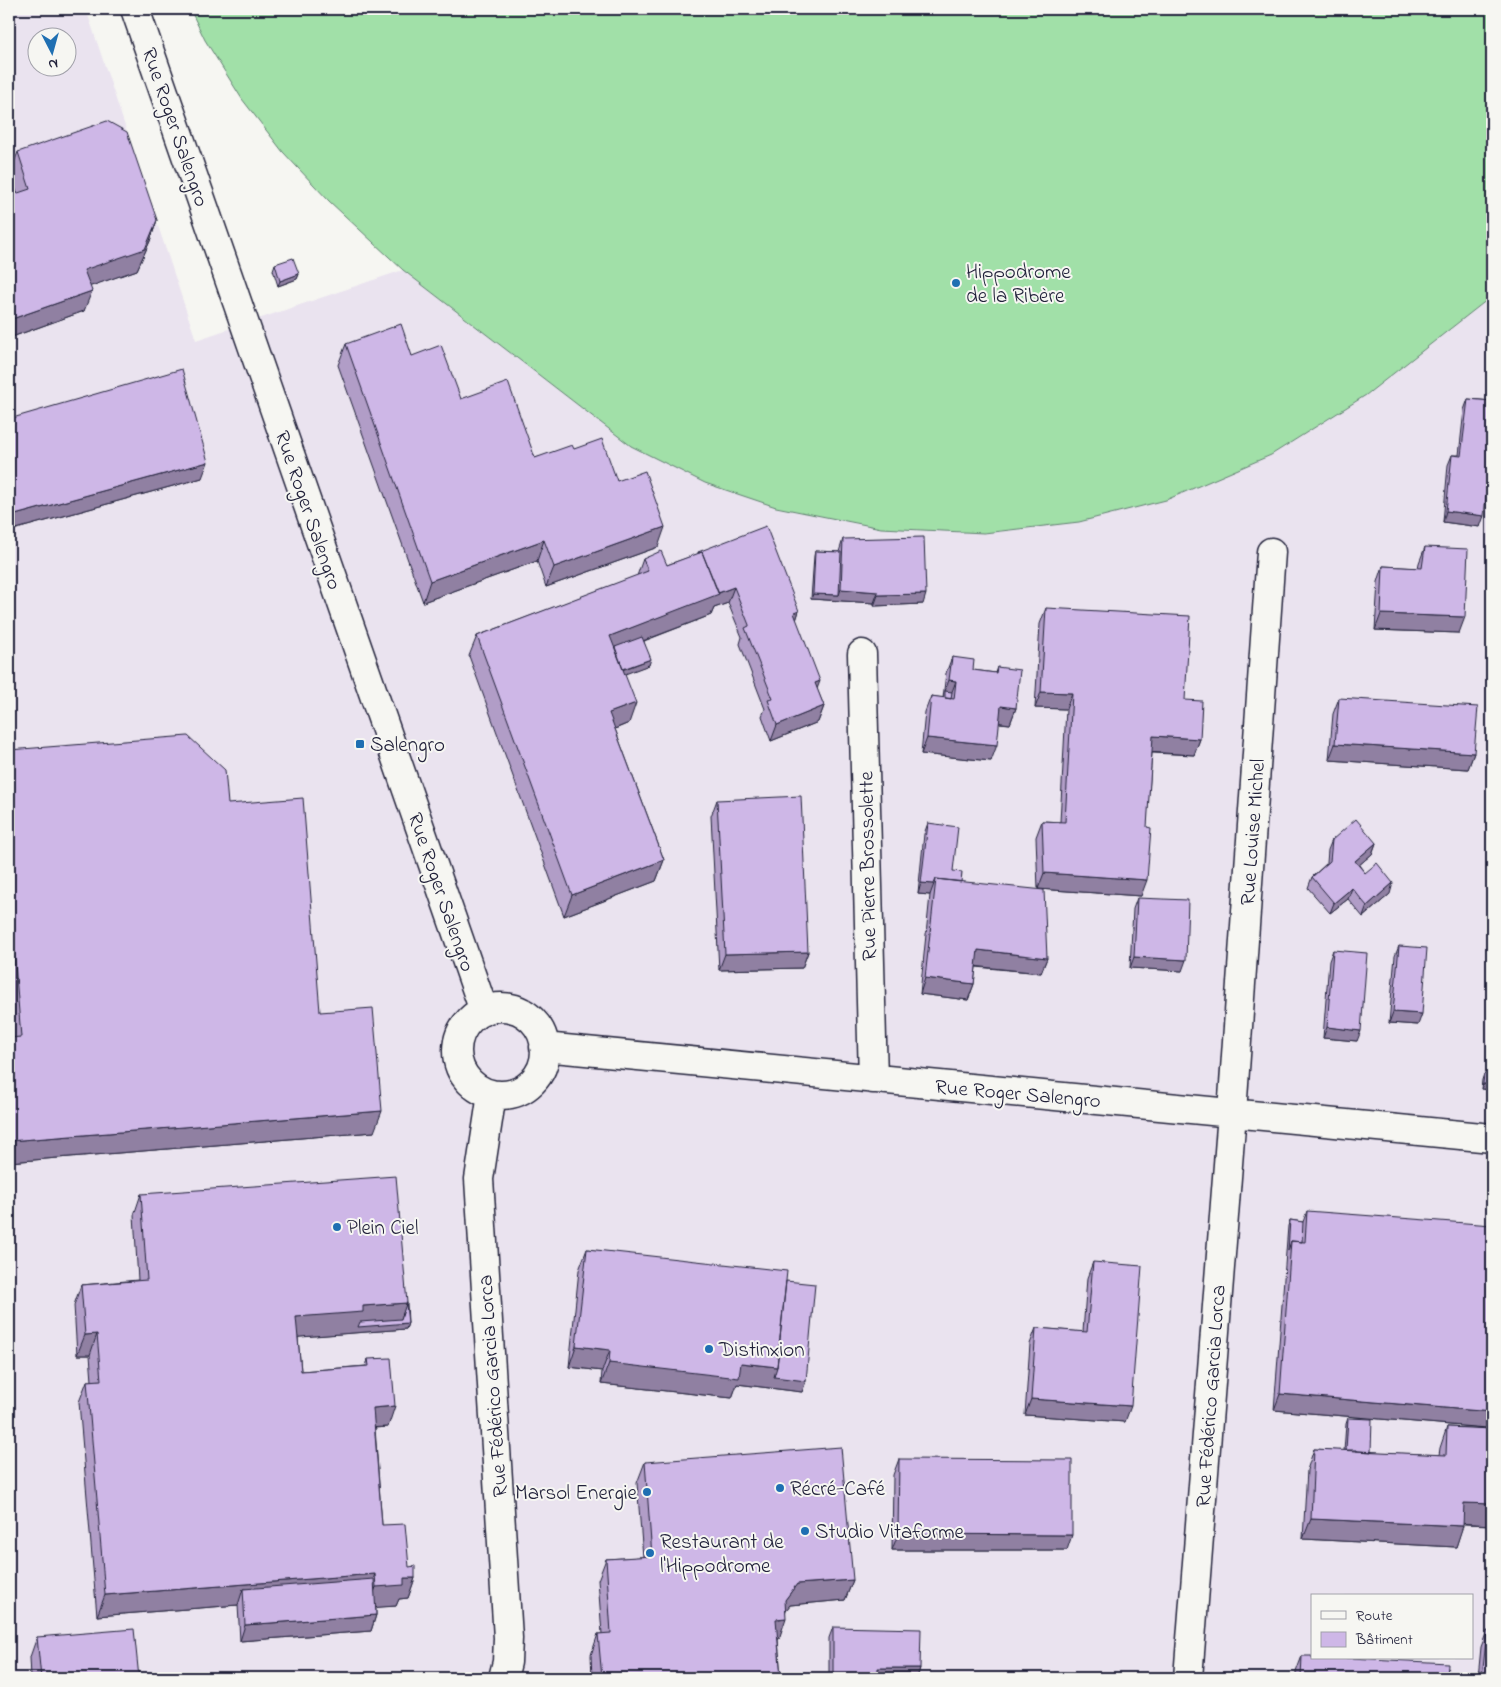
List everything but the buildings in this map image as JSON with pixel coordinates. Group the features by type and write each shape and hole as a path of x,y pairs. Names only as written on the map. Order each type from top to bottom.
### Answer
{"street":[{"name":"Rue Roger Salengro","path":"135,9 484,1011"},
{"name":"Rue Louise Michel","path":"1232,1113 1271,552"},
{"name":"Rue Pierre Brossolette","path":"862,654 873,1079"},
{"path":"497,1008 511,1009 524,1014 534,1023 541,1034 544,1047 544,1061 539,1073 530,1084 519,1092 506,1095 492,1094 479,1090 468,1081 460,1070 457,1056 458,1042 463,1029 472,1018 484,1011 497,1008"},
{"name":"Rue Roger Salengro","path":"544,1047 1492,1138"},
{"name":"Rue Fédérico Garcia Lorca","path":"492,1094 478,1179 507,1630 507,1662 503,1678"},
{"name":"Rue Fédérico Garcia Lorca","path":"1188,1678 1232,1113"}],"shaded area":[{"path":"9,9 86,9 196,340 403,270 631,446 776,507 881,528 984,533 1079,522 1271,455 1366,395 1492,296 1492,1678 9,1678"}],"green space":[{"name":"Hippodrome de la Ribère","path":"190,9 1492,9 1492,296 1366,395 1271,455 1166,500 1079,522 984,533 881,528 776,507 705,483 631,446 403,270 329,201 283,152 242,99 205,40"}],"place":[{"name":"Hippodrome de la Ribère","path":"956,283"},
{"name":"Salengro","path":"360,744"},
{"name":"Plein Ciel","path":"337,1227"},
{"name":"Distinxion","path":"709,1349"},
{"name":"Récré-Café","path":"780,1488"},
{"name":"Marsol Energie","path":"647,1492"},
{"name":"Studio Vitaforme","path":"805,1531"},
{"name":"Restaurant de l'Hippodrome","path":"650,1553"}]}
